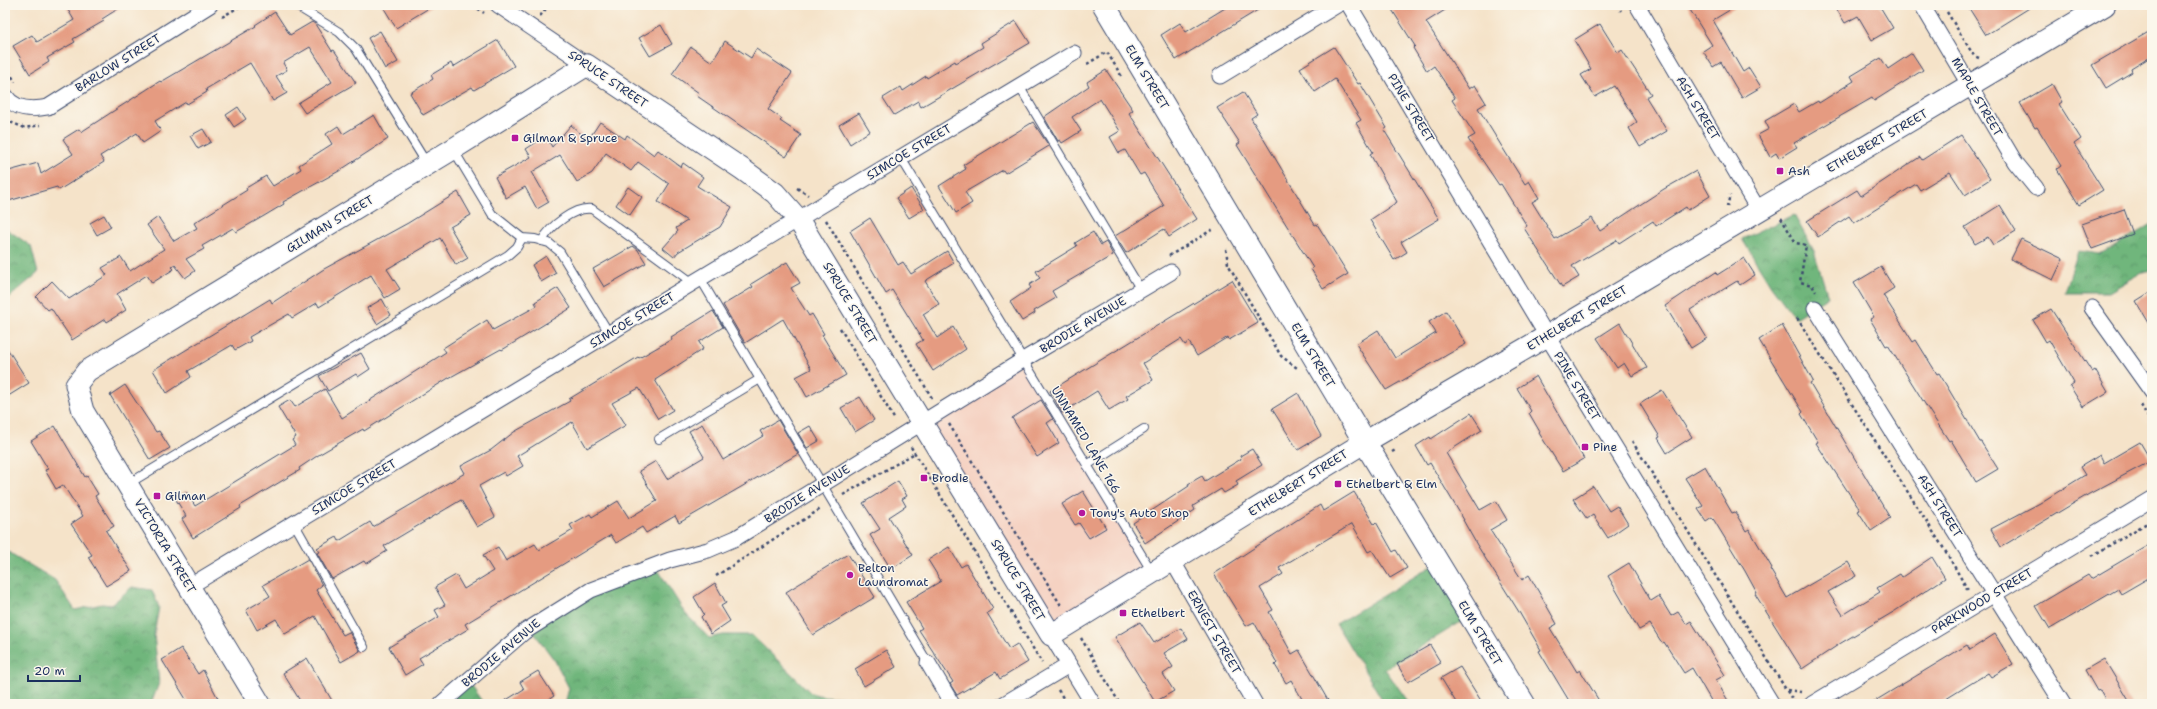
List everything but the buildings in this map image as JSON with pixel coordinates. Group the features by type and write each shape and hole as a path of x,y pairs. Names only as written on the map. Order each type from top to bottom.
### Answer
{"main road":[{"name":"ELM STREET","path":"1104,5 1365,442 1524,704"}],"street":[{"name":"BARLOW STREET","path":"5,95 9,101 22,107 33,110 48,107 210,5"},
{"name":"SPRUCE STREET","path":"498,5 742,169 775,194 798,219 1093,704"},
{"path":"1220,76 1337,5"},
{"name":"PINE STREET","path":"1349,5 1547,336 1772,704"},
{"name":"ASH STREET","path":"1637,5 1759,211"},
{"name":"MAPLE STREET","path":"1922,5 2015,162 2036,188"},
{"name":"ETHELBERT STREET","path":"1051,635 1365,442 1971,86 2105,5"},
{"name":"SIMCOE STREET","path":"190,586 1074,53"},
{"name":"GILMAN STREET","path":"76,385 87,371 453,149 587,65"},
{"name":"BRODIE AVENUE","path":"441,704 524,632 591,590 670,560 708,550 736,538 1023,360 1172,272"},
{"name":"ASH STREET","path":"1815,308 1995,593 2063,704"},
{"path":"2092,308 2152,392"},
{"name":"VICTORIA STREET","path":"76,385 83,411 260,704"},
{"name":"PARKWOOD STREET","path":"1812,704 2152,499"},
{"name":"ERNEST STREET","path":"1172,560 1255,704"},
{"path":"928,663 952,704"},
{"path":"1004,704 1070,665"}],"lane":[{"path":"295,5 339,32 356,49 428,164"},
{"path":"1019,86 1141,290"},
{"path":"453,149 492,214 522,238 549,243 560,252 609,333"},
{"name":"UNNAMED LANE 166","path":"901,158 1152,573"},
{"path":"542,241 550,229 579,210 584,208 592,209 696,281 760,379 928,663"},
{"path":"128,484 508,255 517,247 522,238"},
{"path":"659,439 760,379"},
{"path":"1087,465 1144,429"},
{"path":"294,523 364,647"}],"path":[{"path":"473,5 486,14"},
{"path":"1946,11 1974,56 1984,59"},
{"path":"1080,68 1107,52 1123,79"},
{"path":"8,71 18,86"},
{"path":"826,222 833,218"},
{"path":"1781,218 1796,243 1806,245 1800,282 1812,285 1817,295 1815,308"},
{"path":"1211,222 1218,234"},
{"path":"1225,246 1228,264 1281,356 1297,369 1301,375"},
{"path":"1797,318 1938,539 1969,592"},
{"path":"839,326 1067,704"},
{"path":"1628,434 1795,704"},
{"path":"716,576 832,502 915,453"}],"shaded area":[{"path":"1023,362 1150,572 1052,633 925,423"}],"green space":[{"path":"1794,215 1814,251 1828,297 1795,318 1771,286 1742,239"},
{"path":"2152,224 2152,270 2143,272 2109,292 2065,292 2078,251 2100,254"},
{"path":"5,228 31,246 38,273 5,301"},
{"path":"5,550 55,580 75,610 102,604 111,605 132,587 152,590 159,607 154,634 159,683 151,704 5,704"},
{"path":"1437,563 1469,617 1385,669 1410,704 1385,704 1336,624"},
{"path":"657,568 685,613 709,638 723,635 752,635 811,693 851,699 865,704 565,704 569,688 555,661 532,630 591,592"},
{"path":"469,683 484,704 446,704"}],"place":[{"name":"Gilman & Spruce","path":"515,138"},
{"name":"Ash","path":"1780,171"},
{"name":"Pine","path":"1585,447"},
{"name":"Brodie","path":"924,478"},
{"name":"Ethelbert & Elm","path":"1338,484"},
{"name":"Gilman","path":"157,496"},
{"name":"Tony's Auto Shop","path":"1082,513"},
{"name":"Belton Laundromat","path":"850,575"},
{"name":"Ethelbert","path":"1123,613"}]}
